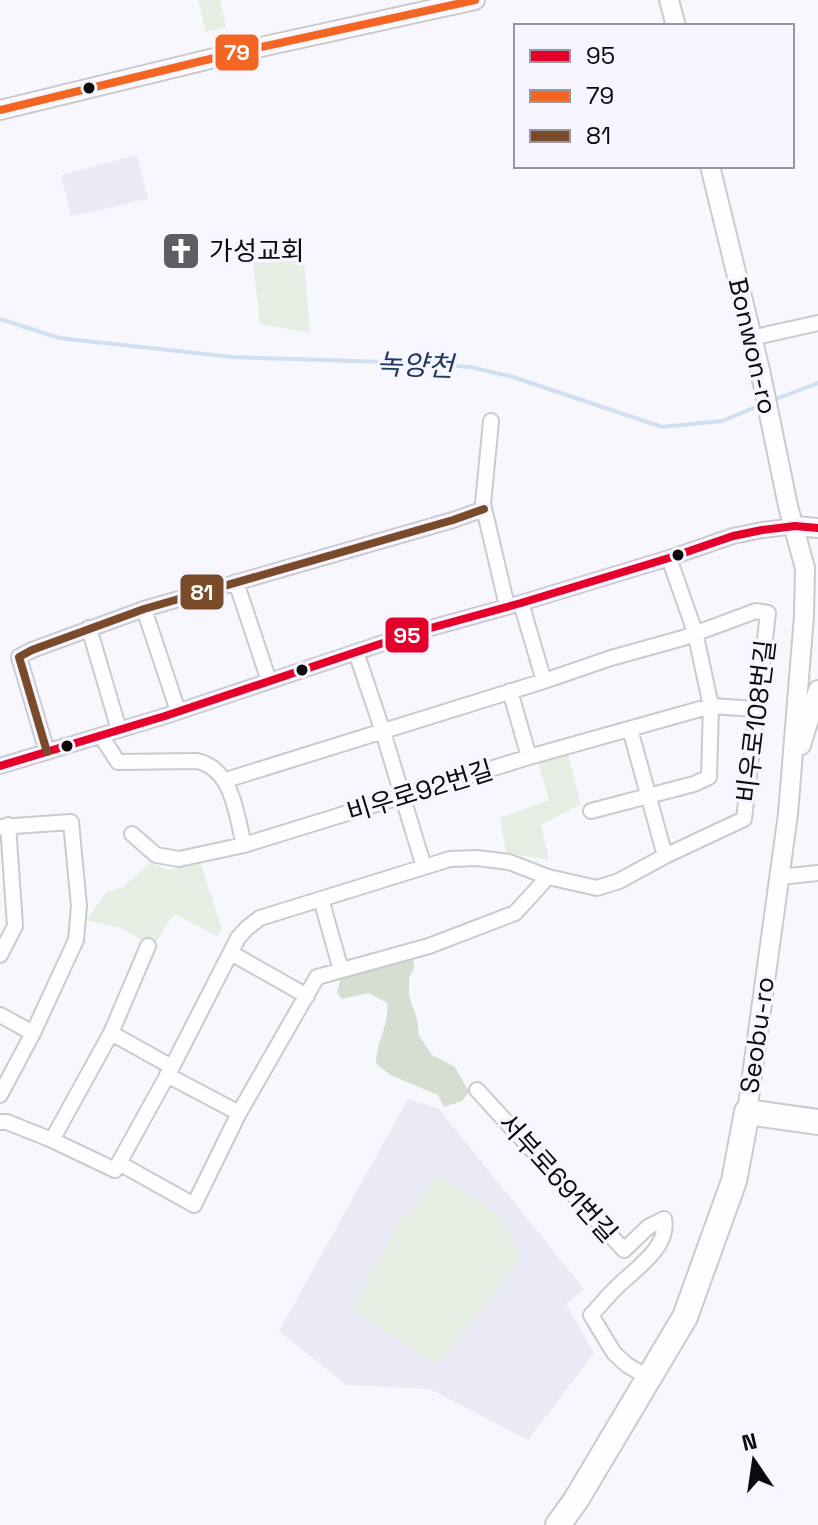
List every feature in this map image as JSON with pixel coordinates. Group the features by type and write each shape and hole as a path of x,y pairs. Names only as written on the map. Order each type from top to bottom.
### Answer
{"main road":[{"path":"747,1112 818,1122"},
{"name":"Seobu-ro","path":"558,1525 685,1317 734,1181 747,1112"}],"street":[{"path":"0,110 243,51 475,0"},
{"path":"669,0 675,24"},
{"name":"Bonwon-ro","path":"710,168 795,526"},
{"path":"751,338 818,323"},
{"path":"491,421 483,504 514,605 544,681"},
{"path":"47,752 19,657 144,609 485,512"},
{"path":"0,766 101,736 416,632 514,605 733,536 795,526 818,528"},
{"name":"Seobu-ro","path":"747,1112 788,814 804,616 805,568 795,526"},
{"name":"비우로108번길","path":"591,811 694,784 709,777 711,706 695,632 669,558"},
{"path":"236,582 269,681"},
{"path":"144,609 178,711"},
{"name":"비우로108번길","path":"119,1163 238,938 260,918 450,859 509,862 548,877 597,888 619,881 744,819 768,613 756,611 695,632"},
{"path":"89,628 119,730"},
{"path":"226,780 695,632"},
{"path":"356,652 424,867"},
{"path":"790,782 818,690"},
{"name":"비우로92번길","path":"132,834 156,855 179,859 244,845 529,757 510,691"},
{"path":"529,757 711,706 756,709"},
{"path":"630,729 665,856"},
{"path":"101,736 118,762 207,763 226,780 244,845"},
{"path":"0,955 15,926 4,826 71,822 79,906 76,940 0,1095"},
{"path":"780,877 818,873"},
{"path":"0,1122 52,1140 115,1170 119,1163 194,1205 239,1113 317,977 429,946 515,913 548,877"},
{"path":"321,899 341,970"},
{"path":"52,1140 111,1033 148,946"},
{"path":"231,953 307,996"},
{"path":"0,1015 33,1033"},
{"path":"111,1033 239,1113"},
{"name":"서부로691번길","path":"477,1090 624,1250 648,1227 664,1219 666,1229 655,1250 591,1315 614,1353 649,1378"}],"shaded area":[{"path":"198,0 220,0 226,27 206,32"},
{"path":"137,155 148,199 71,216 61,175"},
{"path":"303,249 310,333 260,324 252,254"},
{"path":"567,750 581,804 541,825 549,860 506,853 500,818 549,800 537,759"},
{"path":"200,862 222,929 217,936 174,914 153,947 121,928 86,920 107,892 123,887 150,863 169,870"},
{"path":"413,955 409,996 419,1036 432,1055 455,1067 469,1092 462,1101 444,1107 438,1095 390,1075 376,1063 387,1018 387,1003 369,993 342,999 337,993 341,977"},
{"path":"408,1099 438,1108 584,1289 566,1304 594,1353 528,1440 430,1389 346,1385 279,1331"},
{"path":"437,1174 492,1209 520,1249 521,1258 437,1365 351,1310 402,1216 407,1218"}],"waterway":[{"name":"녹양천","path":"0,319 59,338 232,357 470,367 513,377 662,427 722,421 761,405"},
{"name":"녹양천","path":"773,400 818,383"}],"transit line":[{"name":"79","path":"0,110 243,51 475,0"},
{"name":"81","path":"47,752 19,657 144,609 484,509"},
{"name":"95","path":"0,766 165,716 416,632 521,603 733,536 795,526 818,528"}],"place":[{"name":"가성교회","path":"181,251"}]}
